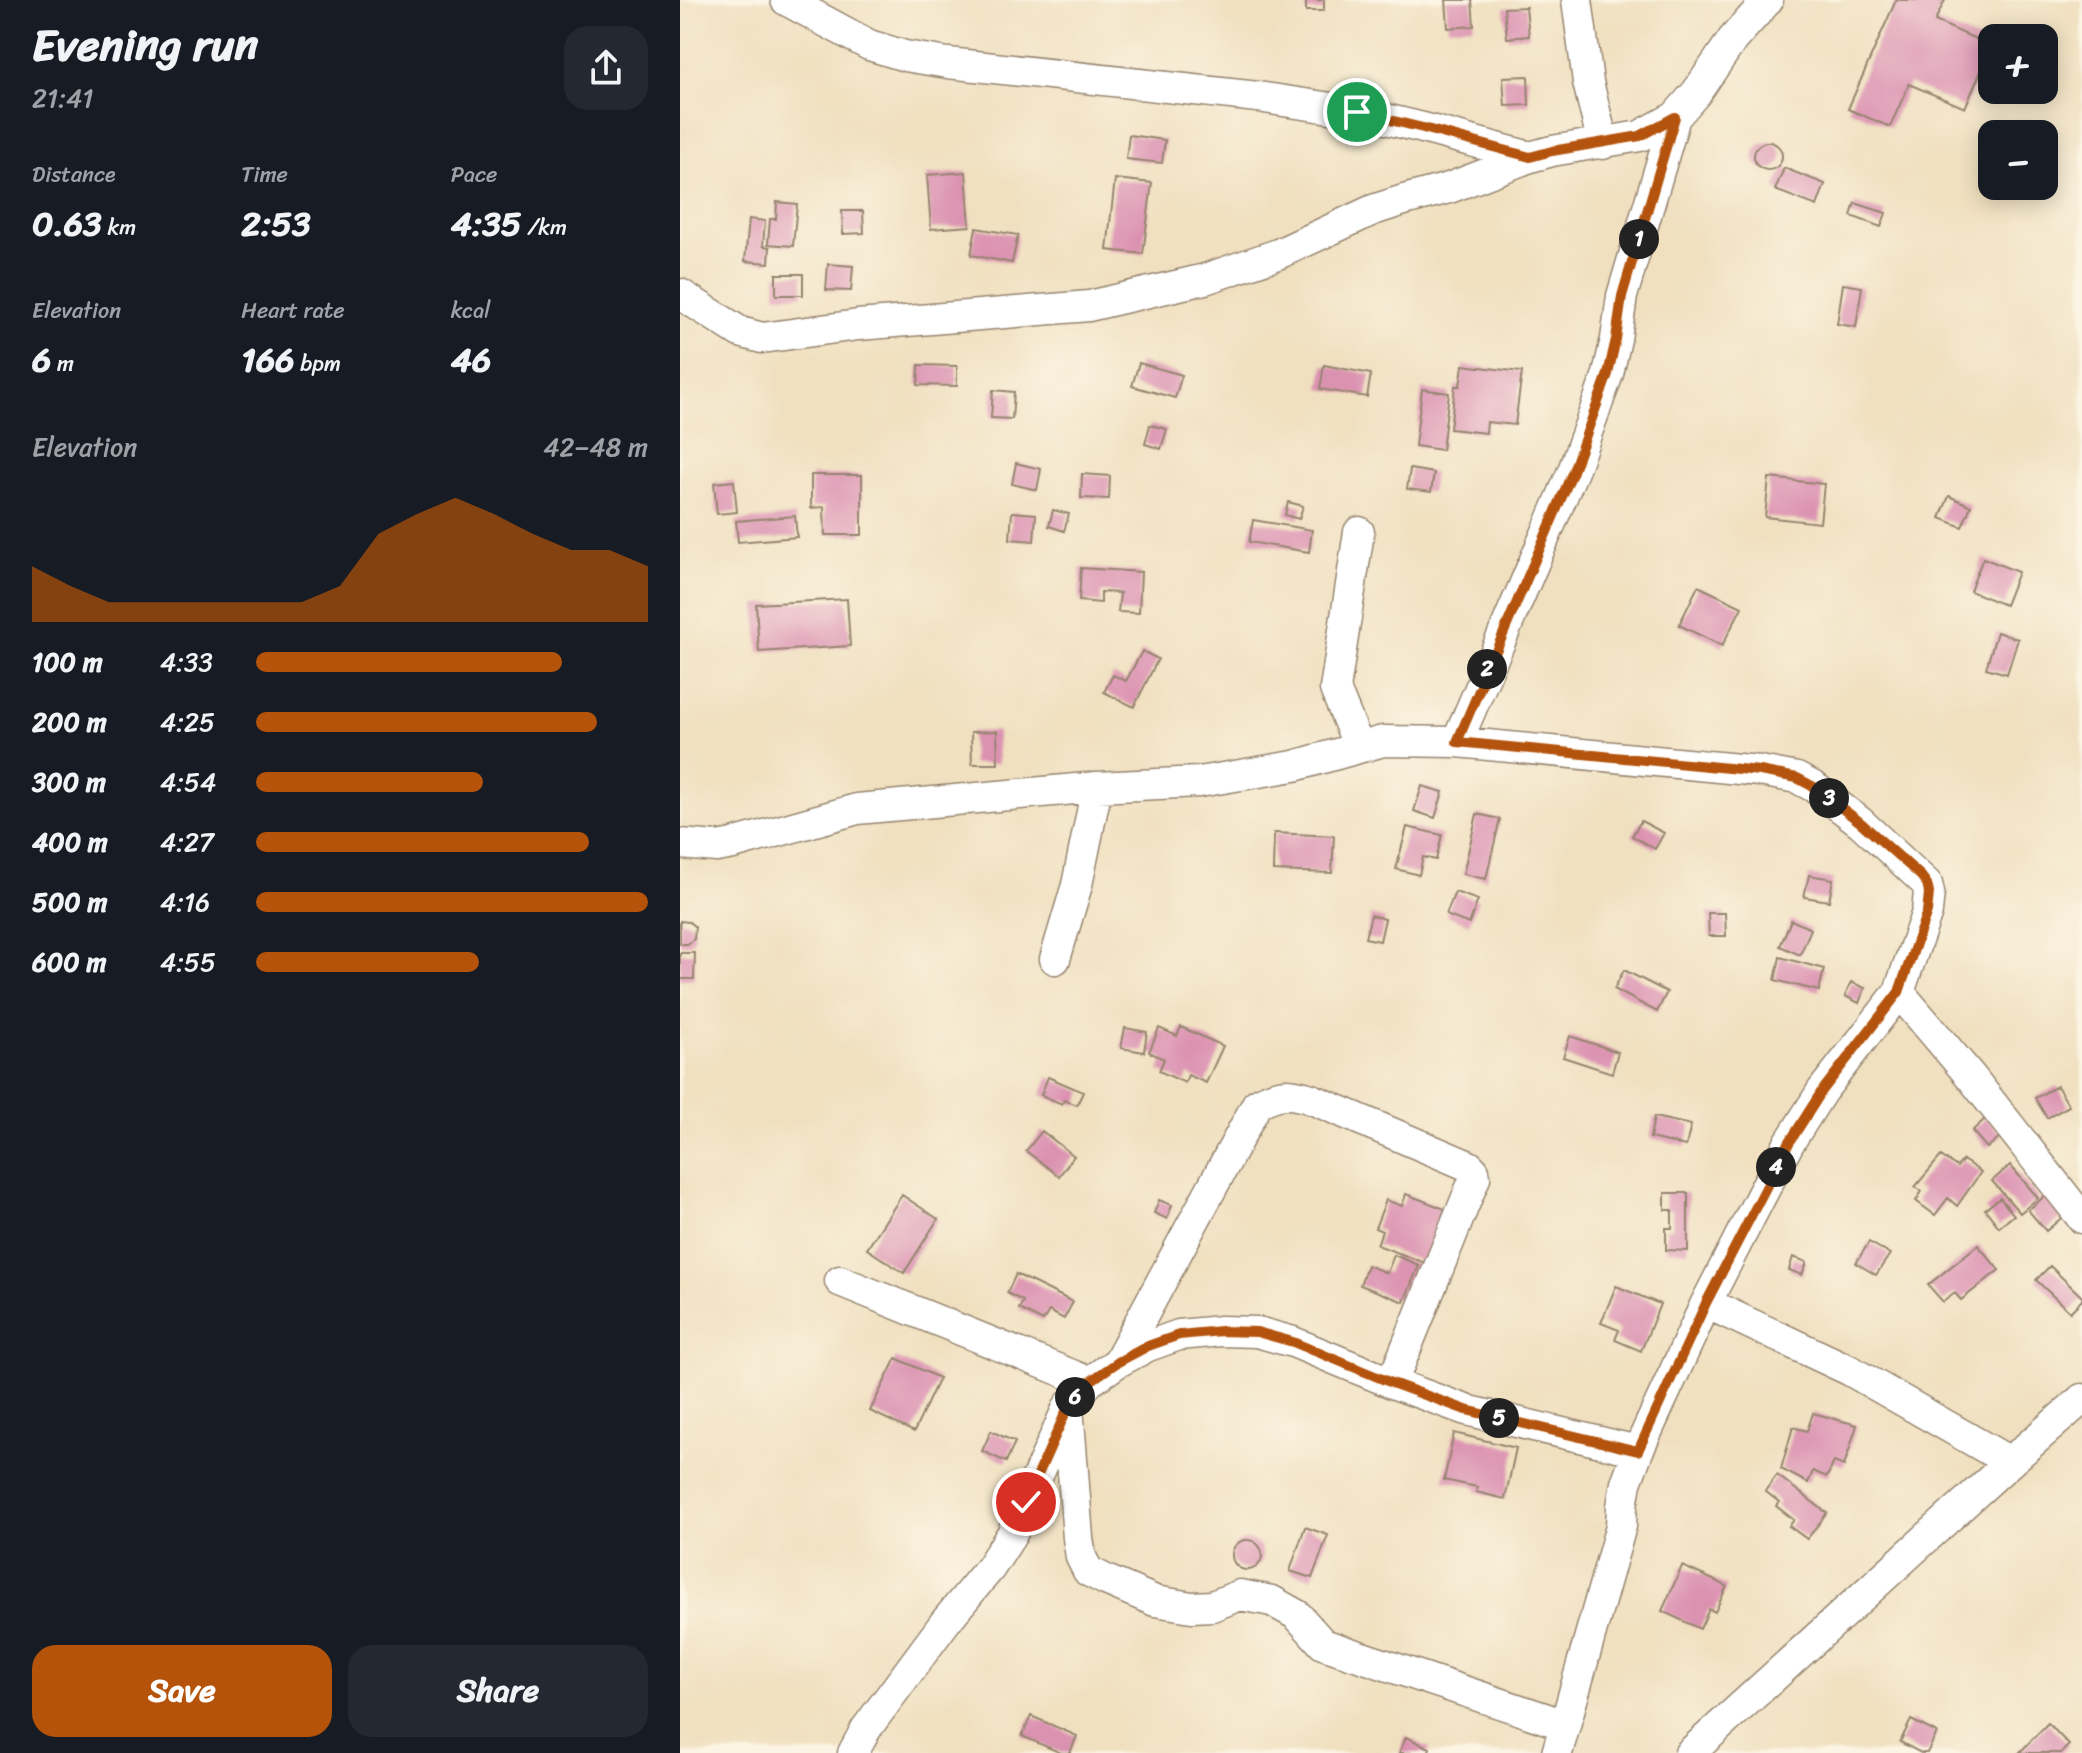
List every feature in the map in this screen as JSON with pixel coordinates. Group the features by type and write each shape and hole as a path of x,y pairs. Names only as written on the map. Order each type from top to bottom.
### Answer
{"street":[{"path":"786,0 869,45 905,56 1258,97 1357,112 1530,157"},
{"path":"1577,0 1588,82 1603,144"},
{"path":"680,294 740,332 762,338 858,325 1089,306 1205,279 1278,254 1373,210 1449,188 1530,157 1640,136 1675,117 1696,93 1733,39 1768,0"},
{"path":"1457,742 1573,471 1608,374 1622,296 1675,117"},
{"path":"1359,532 1335,689 1359,747"},
{"path":"680,844 717,847 733,844 857,809 1097,787 1199,782 1294,766 1383,741 1400,740 1457,742 1760,771 1797,778 1860,822 1927,884 1927,912 1899,992 1822,1091 1789,1143 1706,1303 1638,1451 1626,1483 1621,1526 1561,1739 1323,1644 1297,1615 1272,1601 1240,1595 1212,1606 1192,1607 1155,1601 1088,1571 1081,1557 1078,1538 1068,1407"},
{"path":"1055,959 1077,885 1097,787"},
{"path":"1899,992 1972,1078 2082,1218"},
{"path":"1118,1362 1257,1104 1273,1095 1296,1093 1469,1166 1474,1171 1475,1178 1392,1383"},
{"path":"840,1281 1089,1382"},
{"path":"1706,1303 1849,1370 2010,1462"},
{"path":"853,1753 866,1729 946,1621 990,1568 1012,1534 1068,1407 1089,1382 1148,1346 1179,1335 1257,1332 1293,1342 1466,1410 1638,1451"},
{"path":"1690,1753 2082,1399"}],"building":[{"path":"1306,0 1324,0 1324,11 1306,11"},
{"path":"1446,0 1472,0 1474,26 1448,28"},
{"path":"1896,0 1945,0 1935,21 1978,40 1978,78 1965,108 1909,84 1890,127 1848,109"},
{"path":"1526,7 1529,36 1507,38 1504,8"},
{"path":"1528,76 1529,105 1505,106 1503,77"},
{"path":"1129,135 1165,140 1162,163 1126,159"},
{"path":"1768,142 1778,146 1782,156 1778,166 1768,170 1758,166 1754,156 1758,146"},
{"path":"1784,168 1825,184 1817,206 1775,190"},
{"path":"966,172 970,226 931,229 927,175"},
{"path":"1115,179 1152,183 1143,254 1107,250"},
{"path":"777,202 797,204 793,246 768,244 770,219 776,219"},
{"path":"1855,203 1886,213 1881,227 1851,216"},
{"path":"842,211 863,211 864,233 843,234"},
{"path":"749,219 765,221 763,246 770,247 769,263 745,261"},
{"path":"976,228 1018,235 1012,263 971,255"},
{"path":"828,264 853,266 851,291 826,290"},
{"path":"776,274 803,274 803,295 776,295"},
{"path":"1843,284 1862,287 1856,327 1837,324"},
{"path":"1139,363 1182,375 1175,398 1132,386"},
{"path":"919,365 957,366 957,386 918,385"},
{"path":"1324,365 1371,374 1367,397 1320,389"},
{"path":"1463,365 1522,372 1515,425 1487,422 1486,433 1450,429 1455,386 1460,386"},
{"path":"1422,389 1449,393 1442,450 1415,446"},
{"path":"993,390 1014,392 1012,419 991,418"},
{"path":"1150,425 1167,429 1161,449 1145,444"},
{"path":"1016,463 1041,469 1037,490 1012,484"},
{"path":"1410,469 1434,473 1431,492 1407,489"},
{"path":"1082,474 1110,476 1109,499 1081,498"},
{"path":"811,475 862,475 862,535 825,535 824,507 811,508"},
{"path":"1769,478 1824,484 1820,523 1765,517"},
{"path":"734,481 737,512 717,514 714,483"},
{"path":"1949,496 1971,506 1962,527 1940,518"},
{"path":"1288,502 1303,506 1299,519 1285,515"},
{"path":"1053,510 1069,514 1064,531 1049,526"},
{"path":"1012,512 1036,514 1034,541 1010,539"},
{"path":"795,516 797,537 738,542 736,521"},
{"path":"1253,520 1312,530 1309,552 1249,542"},
{"path":"1983,558 2018,572 2005,605 1970,591"},
{"path":"1081,568 1141,572 1139,613 1118,612 1120,593 1101,592 1101,603 1079,601"},
{"path":"1698,586 1742,607 1722,646 1679,625"},
{"path":"847,599 850,646 759,652 756,604"},
{"path":"1997,632 2018,639 2007,674 1986,668"},
{"path":"1142,651 1158,659 1134,707 1104,692 1113,675 1126,681"},
{"path":"997,731 998,764 972,764 971,732"},
{"path":"1422,786 1443,792 1435,818 1414,811"},
{"path":"1477,814 1500,819 1486,879 1463,874"},
{"path":"1641,821 1664,833 1655,849 1632,836"},
{"path":"1407,827 1442,835 1436,860 1423,857 1419,875 1396,869"},
{"path":"1274,833 1334,836 1332,873 1273,871"},
{"path":"1809,875 1833,879 1829,901 1804,897"},
{"path":"1455,892 1478,900 1469,924 1446,915"},
{"path":"1708,913 1725,913 1726,936 1709,936"},
{"path":"1371,915 1385,919 1380,941 1365,938"},
{"path":"1791,920 1811,929 1800,955 1780,946"},
{"path":"680,921 689,922 695,927 694,939 688,944 680,944"},
{"path":"680,953 695,953 694,979 680,979"},
{"path":"1780,957 1824,969 1819,991 1775,980"},
{"path":"1624,970 1667,992 1657,1012 1614,989"},
{"path":"1851,982 1865,988 1859,1003 1845,996"},
{"path":"1181,1027 1223,1046 1206,1083 1188,1075 1185,1083 1159,1071 1164,1059 1149,1052 1159,1028 1177,1036"},
{"path":"1125,1028 1147,1032 1144,1052 1121,1048"},
{"path":"1570,1036 1618,1052 1612,1073 1563,1057"},
{"path":"1048,1077 1083,1092 1077,1105 1064,1100 1062,1104 1041,1095"},
{"path":"2057,1086 2069,1106 2047,1118 2035,1098"},
{"path":"1654,1117 1691,1125 1686,1146 1650,1138"},
{"path":"1986,1118 2002,1135 1987,1148 1972,1131"},
{"path":"1042,1131 1074,1156 1059,1176 1026,1151"},
{"path":"1941,1156 1957,1167 1963,1160 1981,1172 1957,1206 1948,1198 1935,1215 1916,1201 1922,1191 1915,1187"},
{"path":"2010,1165 2038,1198 2020,1213 1992,1181"},
{"path":"1665,1193 1688,1193 1688,1251 1666,1250 1666,1228 1672,1228 1672,1210 1665,1210"},
{"path":"1406,1194 1445,1209 1425,1263 1377,1245 1382,1231 1375,1228 1386,1200 1402,1206"},
{"path":"2047,1194 2065,1215 2046,1231 2028,1210"},
{"path":"902,1195 938,1219 904,1273 867,1249"},
{"path":"2000,1198 2014,1215 1999,1227 1985,1209"},
{"path":"1159,1200 1172,1205 1167,1219 1154,1213"},
{"path":"1869,1242 1890,1254 1876,1275 1856,1263"},
{"path":"1978,1245 1999,1270 1961,1300 1955,1293 1943,1302 1928,1285"},
{"path":"1394,1255 1419,1265 1404,1302 1360,1285 1367,1265 1387,1273"},
{"path":"1793,1257 1807,1262 1802,1275 1789,1270"},
{"path":"2050,1266 2082,1297 2070,1312 2036,1280"},
{"path":"1016,1274 1073,1302 1064,1319 1049,1311 1043,1321 1019,1309 1023,1301 1007,1293"},
{"path":"1616,1286 1660,1304 1641,1351 1615,1340 1619,1330 1601,1323"},
{"path":"896,1358 939,1378 914,1432 870,1411"},
{"path":"1813,1413 1857,1425 1844,1466 1834,1462 1827,1477 1813,1471 1808,1483 1781,1469 1793,1427 1807,1431"},
{"path":"991,1431 1015,1442 1006,1462 982,1451"},
{"path":"1454,1433 1516,1448 1505,1499 1476,1492 1477,1487 1444,1480"},
{"path":"1777,1475 1827,1513 1807,1539 1789,1526 1794,1520 1776,1506 1779,1502 1765,1491"},
{"path":"1305,1527 1328,1535 1312,1578 1290,1571"},
{"path":"1247,1540 1253,1541 1261,1549 1261,1561 1253,1569 1247,1570 1241,1569 1233,1561 1232,1555 1233,1549 1241,1541"},
{"path":"1682,1566 1727,1586 1715,1612 1709,1609 1700,1629 1662,1611"},
{"path":"1031,1716 1077,1736 1070,1753 1061,1753 1022,1736"},
{"path":"1911,1720 1937,1733 1927,1753 1900,1742"},
{"path":"2048,1723 2069,1745 2061,1753 2019,1753"},
{"path":"1406,1737 1430,1748 1428,1753 1399,1753"}],"route":[{"path":"1026,1502 1068,1407 1089,1382 1148,1346 1179,1335 1221,1331 1257,1332 1293,1342 1466,1410 1638,1451 1706,1303 1789,1143 1822,1091 1899,992 1927,912 1929,893 1921,876 1860,822 1797,778 1760,771 1457,742 1573,471 1608,374 1622,296 1675,117 1640,136 1530,157 1357,112"}]}
